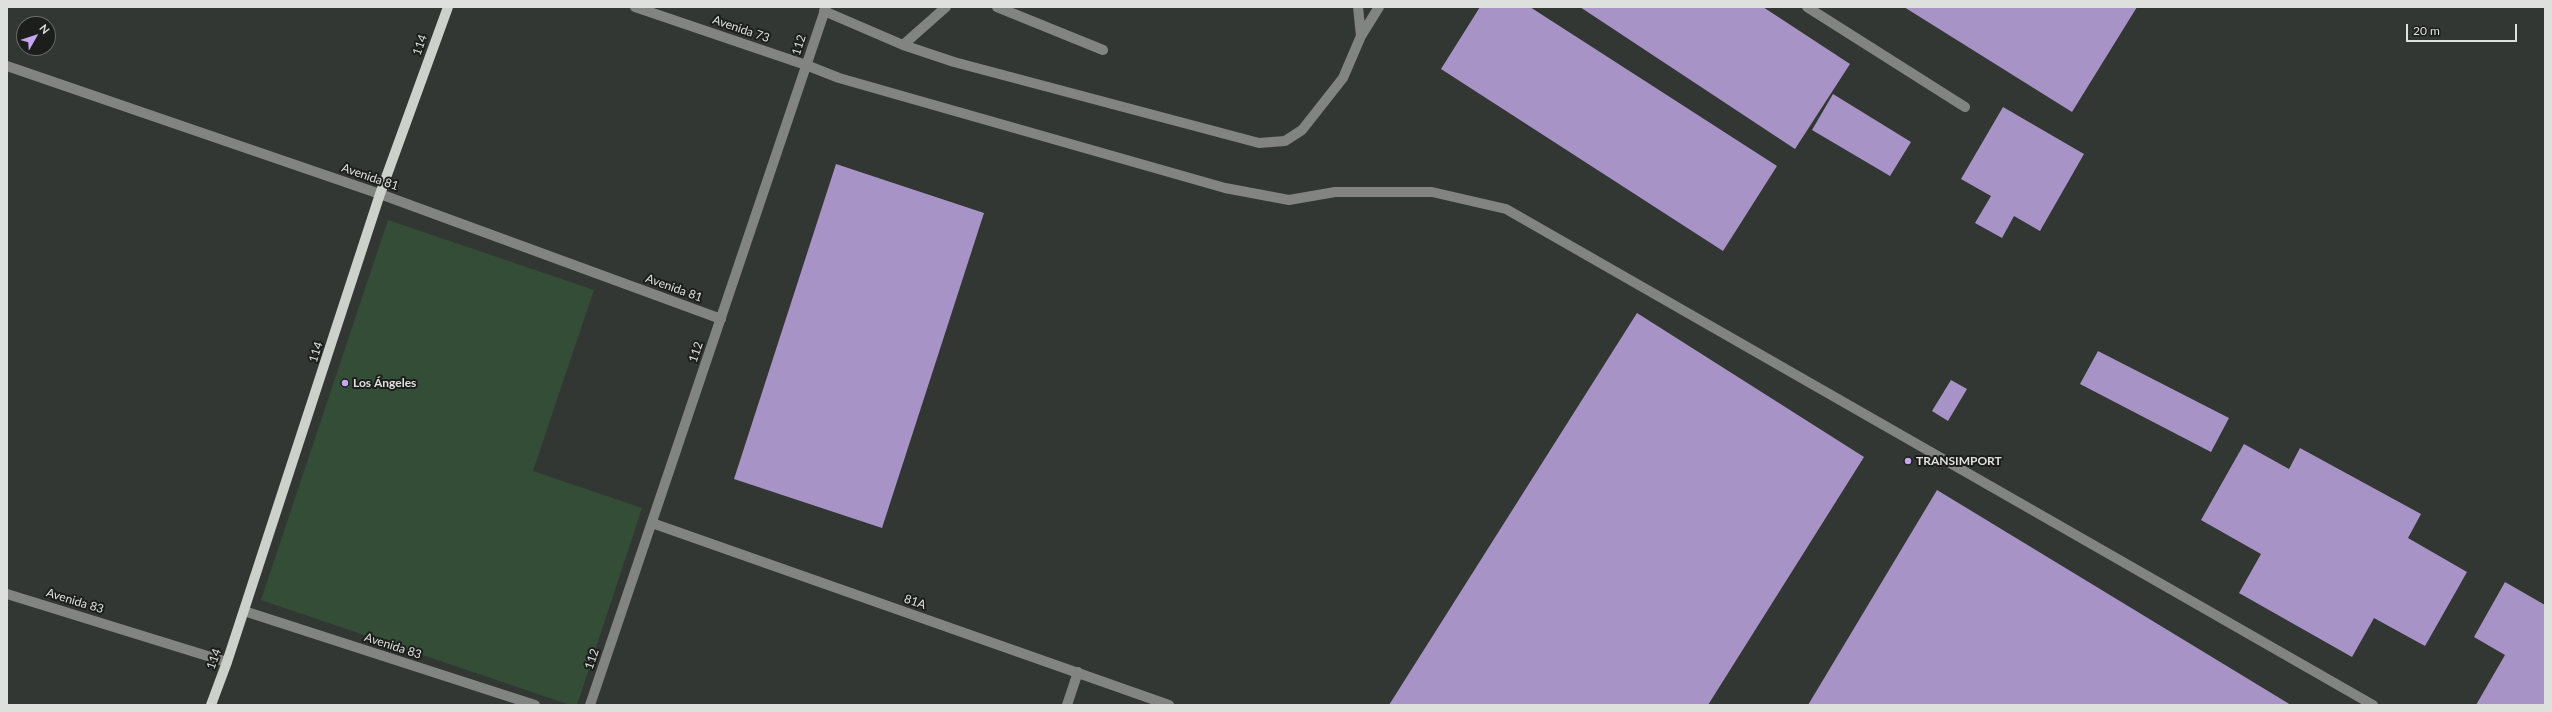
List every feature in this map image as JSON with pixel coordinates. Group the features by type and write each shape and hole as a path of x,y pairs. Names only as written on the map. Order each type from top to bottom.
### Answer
{"main road":[{"name":"114","path":"211,705 244,611 380,194 448,7"}],"street":[{"name":"Avenida 73","path":"635,7 806,65 839,78 1225,188 1289,200 1335,192 1432,192 1506,209 2373,705"},
{"path":"904,45 946,7"},
{"path":"997,7 1103,50"},
{"path":"1358,7 1361,36"},
{"path":"825,9 904,45 954,62 1259,143 1285,141 1302,130 1343,78 1361,36 1379,7"},
{"path":"1808,7 1965,107"},
{"name":"112","path":"590,705 825,9"},
{"name":"Avenida 81","path":"7,66 380,194 721,319"},
{"name":"81A","path":"652,523 1169,705"},
{"name":"Avenida 83","path":"7,594 227,662"},
{"name":"Avenida 83","path":"244,611 535,705"},
{"path":"1067,705 1078,672"}],"green space":[{"path":"388,220 594,290 533,471 642,508 577,705 570,705 261,600"}],"building":[{"path":"1480,7 1530,7 1777,166 1723,251 1441,69"},
{"path":"1580,7 1763,7 1850,64 1795,149"},
{"path":"1904,7 2137,7 2072,112"},
{"path":"1833,94 1911,142 1890,176 1812,130"},
{"path":"2003,107 2084,154 2040,231 2014,216 2002,238 1975,223 1991,196 1961,179"},
{"path":"836,164 984,213 882,528 734,479"},
{"path":"1637,313 1864,457 1708,705 1389,705"},
{"path":"2098,351 2229,418 2211,452 2080,384"},
{"path":"1951,380 1967,389 1948,421 1932,411"},
{"path":"2244,444 2289,469 2300,448 2421,514 2408,538 2467,572 2425,646 2374,618 2352,657 2239,593 2261,554 2201,520"},
{"path":"1937,490 2291,705 1808,705"},
{"path":"2505,582 2545,605 2545,705 2476,705 2505,655 2474,637"}],"place":[{"name":"Los Ángeles","path":"345,383"},
{"name":"TRANSIMPORT","path":"1908,461"}]}
